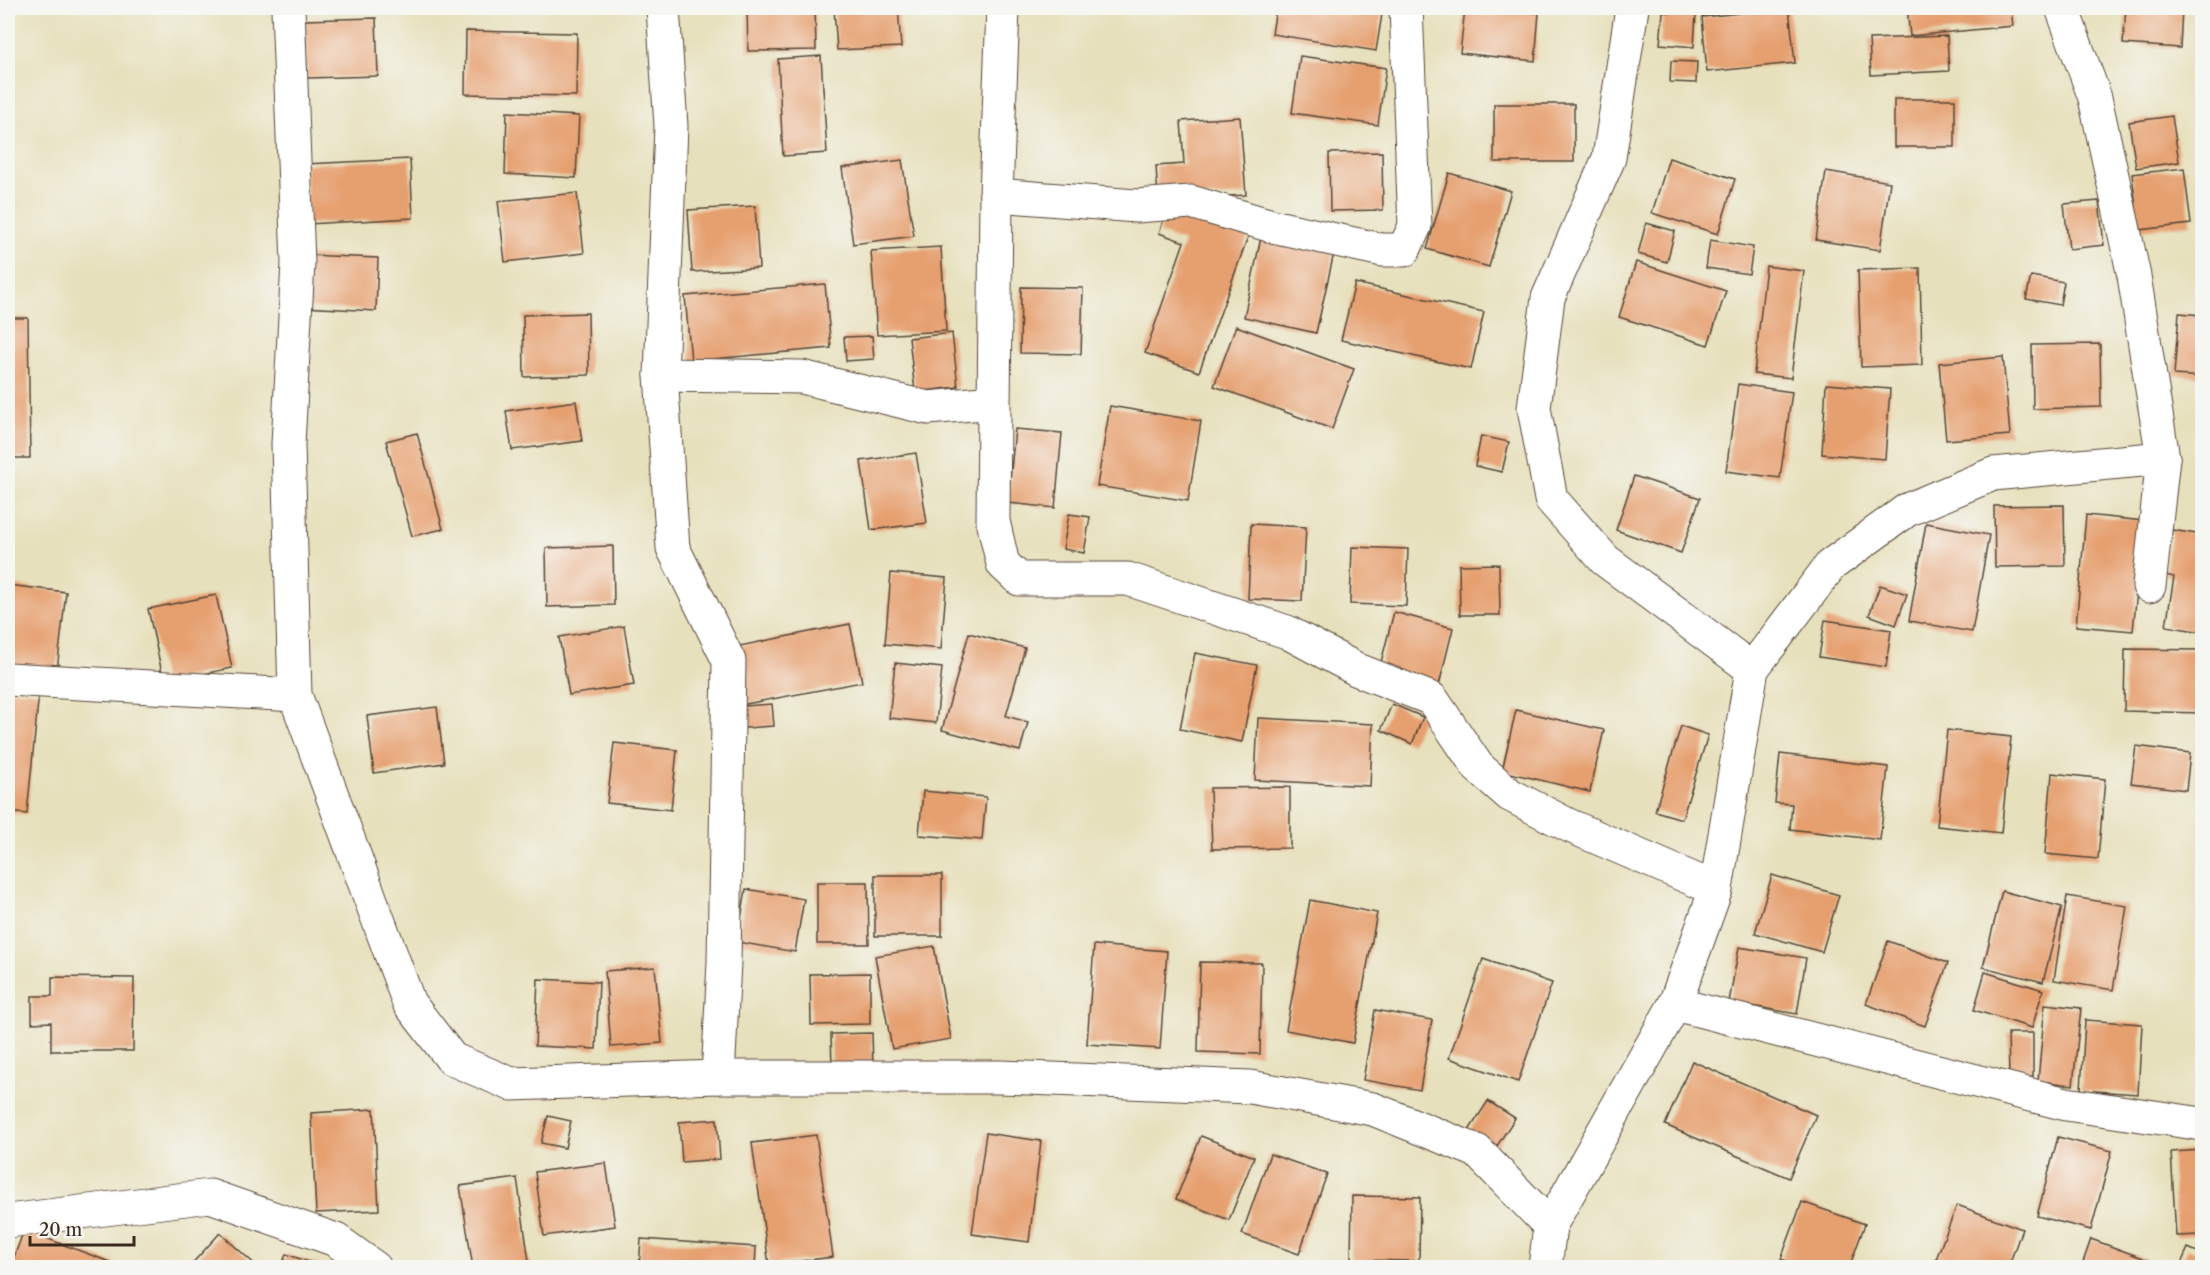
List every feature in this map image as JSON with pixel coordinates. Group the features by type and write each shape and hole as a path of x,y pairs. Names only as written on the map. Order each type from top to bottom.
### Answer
{"street":[{"path":"288,8 297,263 288,444 295,695 410,1003 452,1059 511,1084 718,1077 1001,1077 1238,1087 1373,1109 1477,1151 1550,1226"},
{"path":"663,8 671,126 661,375 673,548 729,662 724,962 718,1077"},
{"path":"1003,8 996,195 993,402 993,521 1003,564 1019,579 1128,579 1287,632 1358,670 1432,699 1478,767 1510,795 1568,825 1716,889"},
{"path":"996,195 1136,206 1191,202 1272,226 1382,250 1404,250 1415,226 1406,8"},
{"path":"1632,8 1609,158 1548,298 1534,408 1551,499 1605,560 1752,669"},
{"path":"2062,8 2095,98 2134,276 2163,458 2149,586"},
{"path":"661,375 802,377 928,408 993,402"},
{"path":"1545,1268 1550,1226 1675,1004 1716,889 1752,669 1831,565 1907,510 1993,474 2163,458"},
{"path":"8,680 295,695"},
{"path":"1675,1004 2066,1104 2202,1124"},
{"path":"8,1221 210,1196 336,1240 375,1268"}],"building":[{"path":"747,8 815,8 816,50 748,51"},
{"path":"834,8 898,8 901,47 837,50"},
{"path":"1276,8 1383,8 1376,51 1272,34"},
{"path":"1465,8 1539,13 1535,61 1460,53"},
{"path":"1789,8 1795,63 1707,72 1702,17"},
{"path":"1907,8 2011,8 2013,26 1910,36"},
{"path":"2126,8 2182,8 2180,48 2123,44"},
{"path":"1663,12 1696,13 1694,47 1660,44"},
{"path":"376,18 378,76 307,78 305,20"},
{"path":"466,31 577,33 576,96 465,94"},
{"path":"1947,36 1949,71 1871,75 1869,39"},
{"path":"821,56 827,153 783,156 778,59"},
{"path":"1300,56 1386,68 1378,125 1292,113"},
{"path":"1671,61 1697,62 1696,83 1670,82"},
{"path":"1894,99 1955,99 1955,147 1894,147"},
{"path":"1494,104 1574,104 1574,162 1494,162"},
{"path":"2196,104 2202,104 2202,158 2201,158"},
{"path":"507,112 579,116 576,178 505,174"},
{"path":"2172,116 2179,162 2136,168 2129,122"},
{"path":"1240,117 1246,195 1158,200 1156,166 1184,164 1181,121"},
{"path":"1382,152 1383,210 1330,211 1329,153"},
{"path":"1669,158 1735,179 1718,234 1652,213"},
{"path":"410,159 413,218 308,224 305,164"},
{"path":"902,160 914,236 853,244 842,168"},
{"path":"2184,168 2191,224 2139,230 2132,174"},
{"path":"1826,171 1890,182 1880,250 1816,240"},
{"path":"1449,173 1511,191 1489,267 1427,249"},
{"path":"577,193 584,253 505,262 498,201"},
{"path":"2099,201 2104,245 2069,249 2064,204"},
{"path":"1169,205 1249,234 1199,372 1145,353 1184,242 1159,233"},
{"path":"755,206 759,268 692,272 688,210"},
{"path":"1646,223 1675,231 1667,262 1638,254"},
{"path":"1263,228 1336,244 1316,333 1244,317"},
{"path":"1710,240 1753,247 1749,274 1706,268"},
{"path":"941,247 946,331 877,335 871,251"},
{"path":"304,255 378,258 376,311 303,307"},
{"path":"1636,262 1726,291 1708,345 1619,317"},
{"path":"1766,266 1804,271 1791,378 1754,374"},
{"path":"1920,268 1922,365 1861,367 1858,270"},
{"path":"2031,276 2064,282 2060,305 2026,299"},
{"path":"1355,283 1484,312 1471,369 1341,340"},
{"path":"825,284 831,348 691,361 685,296"},
{"path":"1021,287 1083,288 1081,354 1020,353"},
{"path":"588,313 589,375 524,377 523,315"},
{"path":"2179,313 2202,315 2202,377 2174,375"},
{"path":"8,318 28,318 30,458 8,458"},
{"path":"1236,326 1354,369 1332,429 1214,386"},
{"path":"952,333 958,387 915,392 909,338"},
{"path":"872,336 874,359 846,361 844,337"},
{"path":"2100,344 2101,407 2033,409 2032,345"},
{"path":"2003,357 2010,435 1946,440 1939,363"},
{"path":"1738,384 1792,392 1780,478 1726,471"},
{"path":"1826,384 1890,389 1885,459 1822,454"},
{"path":"576,401 582,441 512,450 506,411"},
{"path":"1110,406 1201,421 1188,501 1097,486"},
{"path":"1015,429 1062,433 1055,508 1008,503"},
{"path":"417,433 443,529 412,536 386,441"},
{"path":"1481,436 1509,442 1502,472 1475,466"},
{"path":"916,453 927,523 871,530 861,461"},
{"path":"1634,476 1700,498 1681,553 1616,530"},
{"path":"2064,505 2065,566 1995,567 1994,506"},
{"path":"1069,514 1090,517 1084,553 1063,549"},
{"path":"2086,515 2144,521 2133,631 2076,626"},
{"path":"1926,523 1989,535 1972,632 1909,621"},
{"path":"1251,524 1306,527 1302,601 1248,599"},
{"path":"2172,530 2202,535 2202,632 2166,626 2174,577 2165,575"},
{"path":"613,546 614,605 547,607 546,548"},
{"path":"1352,547 1408,549 1406,606 1350,604"},
{"path":"1499,564 1500,615 1460,615 1459,565"},
{"path":"891,573 947,578 941,649 885,644"},
{"path":"8,585 66,592 57,670 8,665"},
{"path":"1880,585 1907,594 1896,625 1869,615"},
{"path":"216,595 232,668 164,682 148,609"},
{"path":"1394,612 1453,628 1439,685 1379,670"},
{"path":"1825,620 1891,630 1886,667 1819,657"},
{"path":"850,624 862,682 740,705 729,648"},
{"path":"624,626 634,685 569,695 559,637"},
{"path":"969,633 1025,648 1006,716 1028,722 1020,751 942,730"},
{"path":"2125,649 2202,650 2202,713 2124,711"},
{"path":"1195,653 1257,665 1242,742 1180,729"},
{"path":"895,663 942,668 936,723 889,718"},
{"path":"8,689 39,692 27,814 8,812"},
{"path":"772,704 774,726 732,729 731,707"},
{"path":"1392,704 1423,717 1412,744 1381,730"},
{"path":"437,707 444,763 374,773 367,716"},
{"path":"1516,710 1604,730 1590,792 1502,771"},
{"path":"1258,718 1373,724 1370,786 1255,780"},
{"path":"1681,726 1708,735 1682,819 1655,811"},
{"path":"1947,730 2011,737 2001,833 1937,826"},
{"path":"614,743 677,750 671,810 607,803"},
{"path":"2136,746 2190,753 2186,790 2131,783"},
{"path":"1780,754 1888,767 1880,840 1790,829 1792,804 1775,803"},
{"path":"2052,773 2105,779 2098,859 2045,854"},
{"path":"1290,787 1290,848 1212,849 1210,788"},
{"path":"923,791 986,797 982,840 919,835"},
{"path":"875,875 942,875 942,936 875,936"},
{"path":"1772,875 1839,895 1822,952 1755,933"},
{"path":"817,882 868,882 869,944 817,944"},
{"path":"746,889 804,899 795,952 737,942"},
{"path":"2002,891 2062,907 2043,982 1983,967"},
{"path":"2067,896 2127,906 2113,990 2054,980"},
{"path":"1310,900 1377,913 1353,1043 1286,1030"},
{"path":"1888,941 1948,963 1925,1026 1866,1004"},
{"path":"1094,945 1167,951 1160,1049 1087,1044"},
{"path":"934,946 951,1039 892,1049 875,956"},
{"path":"1739,947 1806,958 1797,1014 1729,1002"},
{"path":"1483,959 1552,983 1518,1082 1449,1058"},
{"path":"1200,962 1262,963 1260,1054 1198,1052"},
{"path":"655,967 662,1043 611,1047 605,971"},
{"path":"1985,972 2043,990 2032,1028 1974,1010"},
{"path":"870,973 870,1024 811,1025 810,974"},
{"path":"52,977 134,978 133,1051 51,1051 51,1022 32,1023 32,996 52,996"},
{"path":"538,979 599,982 596,1049 535,1046"},
{"path":"2045,1004 2081,1008 2073,1085 2038,1081"},
{"path":"1375,1010 1432,1020 1420,1090 1363,1080"},
{"path":"2085,1020 2142,1024 2138,1094 2081,1090"},
{"path":"872,1033 873,1067 832,1068 831,1034"},
{"path":"2008,1033 2033,1033 2033,1077 2009,1078"},
{"path":"1692,1061 1816,1115 1789,1178 1665,1125"},
{"path":"1488,1101 1515,1118 1495,1149 1468,1132"},
{"path":"374,1109 379,1210 316,1213 311,1113"},
{"path":"548,1116 571,1121 565,1148 541,1143"},
{"path":"717,1119 720,1159 682,1162 679,1122"},
{"path":"986,1133 1041,1141 1029,1242 972,1234"},
{"path":"816,1135 833,1257 769,1265 752,1143"},
{"path":"1201,1136 1254,1157 1229,1220 1176,1199"},
{"path":"2058,1137 2112,1151 2091,1230 2037,1216"},
{"path":"2202,1150 2202,1235 2176,1236 2171,1152"},
{"path":"1270,1154 1327,1174 1299,1254 1242,1234"},
{"path":"606,1163 615,1226 544,1236 535,1172"},
{"path":"517,1178 530,1268 473,1268 460,1186"},
{"path":"1352,1196 1420,1197 1419,1261 1351,1260"},
{"path":"1802,1202 1865,1224 1849,1268 1805,1268 1781,1259"},
{"path":"1957,1205 2022,1229 2008,1268 1958,1268 1936,1259"},
{"path":"24,1230 126,1268 10,1268"},
{"path":"220,1233 259,1268 188,1268"},
{"path":"641,1239 756,1247 755,1268 639,1268"},
{"path":"2091,1239 2159,1264 2158,1268 2081,1268"},
{"path":"2188,1248 2202,1254 2202,1268 2179,1268"},
{"path":"286,1254 324,1267 324,1268 281,1268"},
{"path":"1432,1262 1461,1264 1461,1268 1432,1268"}]}
